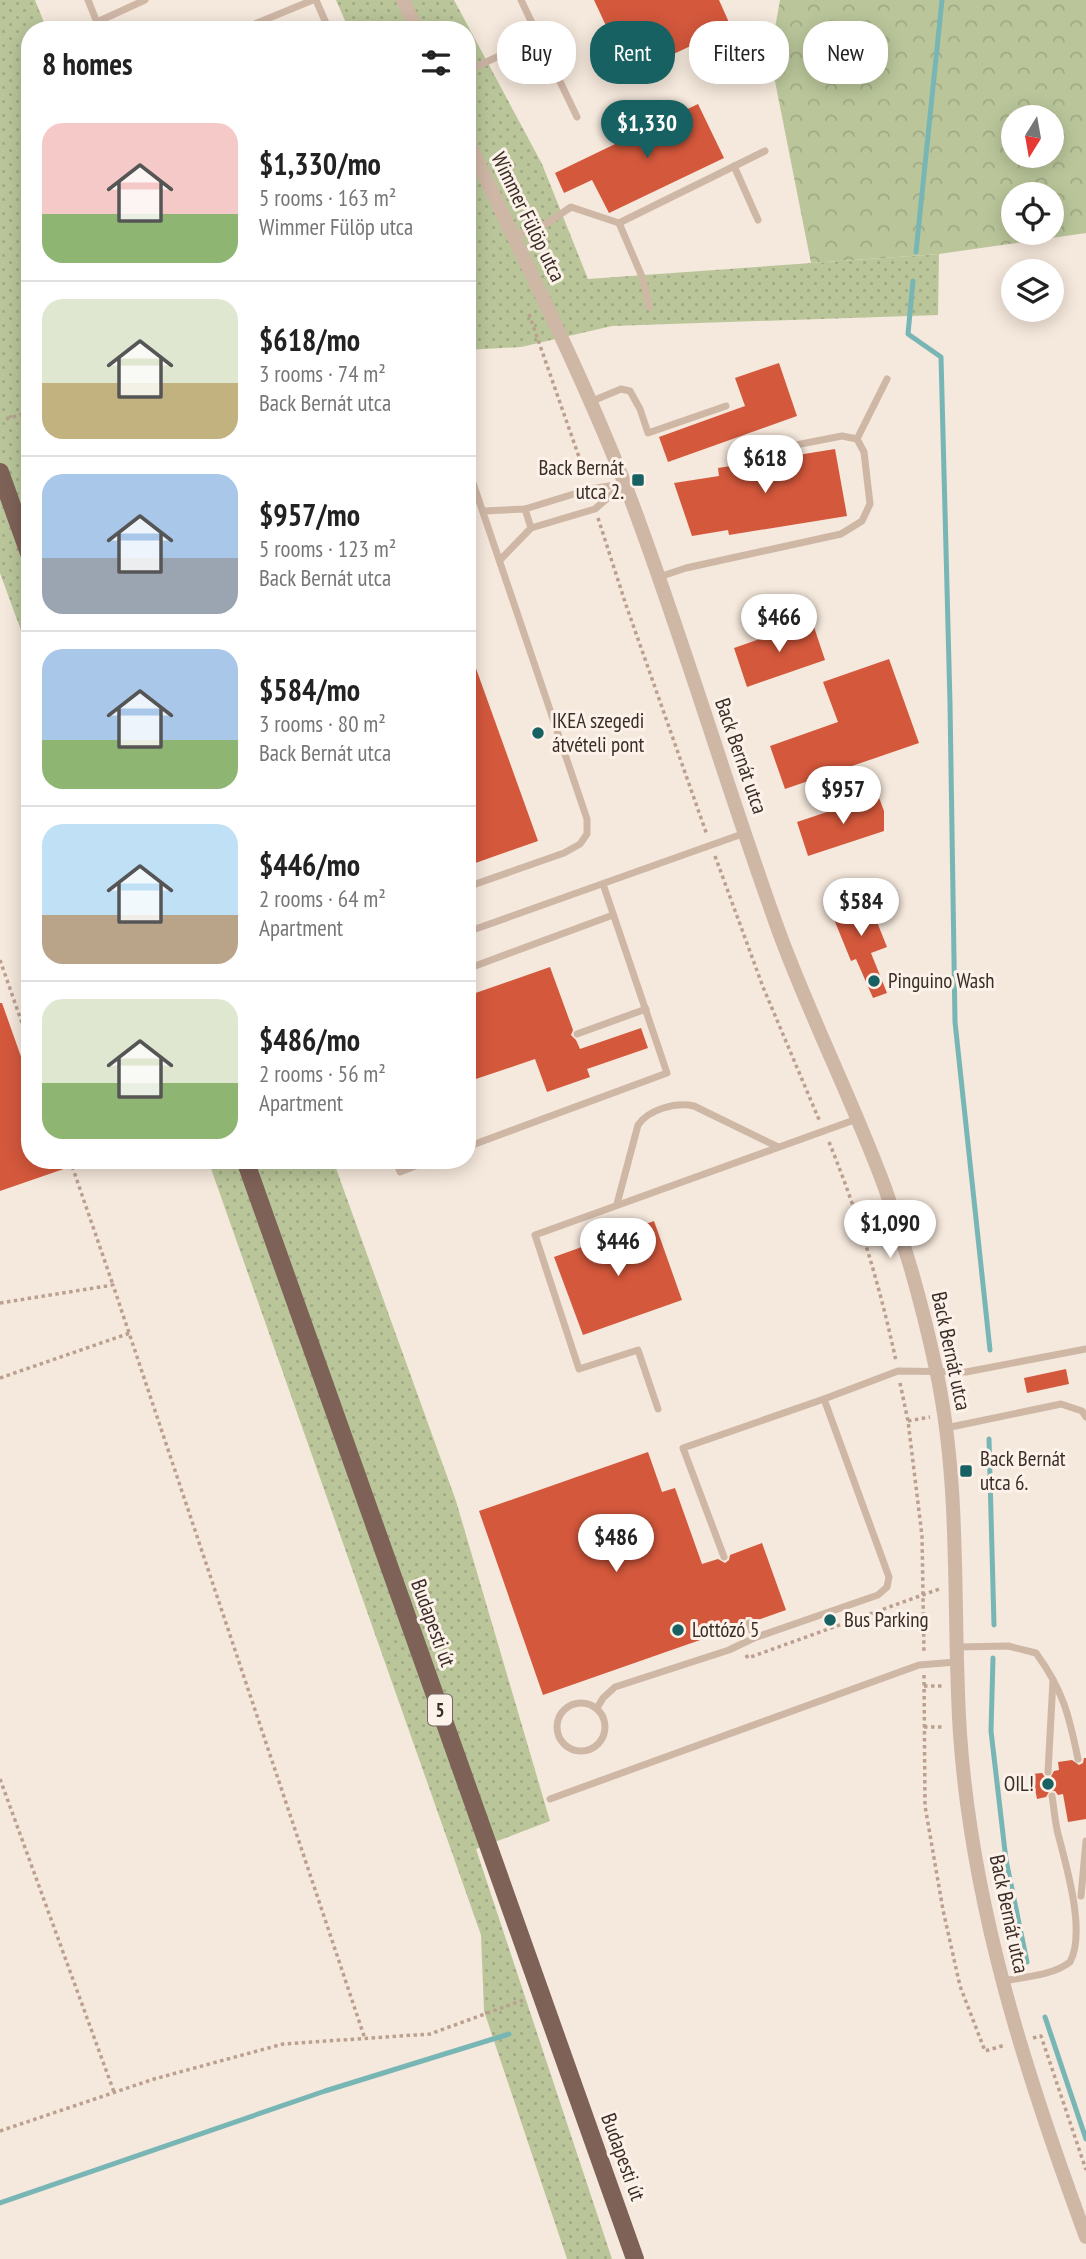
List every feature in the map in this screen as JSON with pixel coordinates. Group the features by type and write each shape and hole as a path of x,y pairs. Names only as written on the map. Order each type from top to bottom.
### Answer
{"main road":[{"path":"0,472 21,530"},
{"name":"Budapesti út","path":"248,1169 635,2259"}],"street":[{"path":"403,0 413,21"},
{"name":"Wimmer Fülöp utca","path":"476,158 551,313"},
{"name":"Back Bernát utca","path":"551,313 625,484 795,974 857,1119 907,1257 937,1372 945,1421 954,1507 960,1734 977,1870 1002,1981 1020,2041 1085,2229"}],"lane":[{"path":"88,0 97,21"},
{"path":"108,21 145,0"},
{"path":"262,21 314,0 324,21"},
{"path":"522,0 532,21"},
{"path":"476,67 497,57"},
{"path":"562,84 577,117"},
{"path":"512,236 545,224 571,207 619,223 765,151"},
{"path":"734,166 758,220"},
{"path":"619,223 643,279 649,307"},
{"path":"857,439 887,379"},
{"path":"589,402 621,389 630,391 640,409 648,433 726,406"},
{"path":"744,455 842,436 857,439"},
{"path":"659,577 686,568 841,534 862,521 870,504 864,452 857,439"},
{"path":"484,511 525,509 590,489 625,484"},
{"path":"501,559 531,528 595,509 625,484"},
{"path":"476,490 587,820 587,834 580,844 564,853 476,884"},
{"path":"525,509 531,528"},
{"path":"476,929 746,833"},
{"path":"476,1144 667,1073 603,884"},
{"path":"476,966 613,915"},
{"path":"577,1034 646,1009"},
{"path":"617,1204 638,1125 642,1118 671,1105 683,1103 694,1106 778,1147"},
{"path":"658,1409 638,1350 579,1369 535,1235 857,1119"},
{"path":"724,1557 683,1448 898,1371 966,1372 1086,1349"},
{"path":"597,1708 603,1698 615,1688 878,1595 887,1587 889,1577 824,1398"},
{"path":"945,1421 1061,1404 1082,1411 1086,1417"},
{"path":"749,1623 754,1637"},
{"path":"550,1799 924,1665 957,1654 1008,1646 1036,1653 1053,1676 1068,1708 1078,1759"},
{"path":"1048,1772 1053,1676"},
{"path":"582,1702 597,1708 605,1722 606,1730 599,1744 584,1751 576,1751 562,1743 558,1736 558,1720 567,1707 582,1702"},
{"path":"1002,1981 1051,1972 1071,1962 1084,1941 1085,1920 1081,1898 1058,1834 1052,1796"},
{"path":"1081,1898 1086,1841"}],"path":[{"path":"529,314 590,489"},
{"path":"6,419 21,415"},
{"path":"595,509 626,606 762,987 851,1196 884,1308 908,1421 922,1536 925,1806 943,1910 960,1986 985,2051 1041,2036 1086,2170"},
{"path":"0,960 21,1020"},
{"path":"73,1169 365,2039"},
{"path":"0,1303 113,1286"},
{"path":"0,1378 130,1333"},
{"path":"908,1421 945,1421"},
{"path":"738,1646 748,1658 956,1583"},
{"path":"924,1686 946,1686"},
{"path":"924,1727 947,1727"},
{"path":"0,1779 114,2092"},
{"path":"0,2131 154,2079 283,2044 430,2034 541,1993"}],"green space":[{"path":"0,0 35,0 43,21 21,21 21,630 0,573"},
{"path":"336,0 454,0 465,21 345,21"},
{"path":"780,0 1086,0 1086,233 1064,236 1064,182 1001,182 1002,245 939,254 811,263 776,84 789,84 789,21 776,21"},
{"path":"476,41 542,164 588,279 939,254 938,315 612,326 521,347 476,350"},
{"path":"211,1169 336,1169 456,1501 550,1821 476,1849 612,2259 567,2259 484,2011 481,1935"}],"building":[{"path":"594,0 719,0 728,21 689,21 689,47 675,53 675,21 604,21"},
{"path":"698,104 724,158 609,213 592,180 564,193 555,173"},
{"path":"779,363 797,416 668,462 659,437 745,406 735,378"},
{"path":"835,449 847,516 729,535 728,530 692,536 674,483 719,476 718,468"},
{"path":"812,621 825,660 747,687 734,648"},
{"path":"889,659 919,743 785,789 770,746 838,722 823,682"},
{"path":"476,668 538,841 476,863"},
{"path":"878,795 884,811 884,831 808,856 797,822"},
{"path":"865,892 887,947 871,953 887,993 873,998 856,959 851,961 829,907"},
{"path":"550,967 573,1030 571,1035 580,1049 641,1028 648,1048 587,1069 590,1077 547,1092 535,1059 476,1079 476,993"},
{"path":"2,1003 21,1057 21,1169 64,1169 0,1191"},
{"path":"654,1221 682,1300 583,1335 554,1257"},
{"path":"1066,1369 1069,1384 1027,1393 1024,1378"},
{"path":"648,1452 662,1492 675,1488 702,1564 718,1559 725,1563 730,1555 762,1543 786,1610 755,1621 746,1617 743,1625 543,1695 479,1511"},
{"path":"1084,1758 1086,1819 1068,1822 1063,1794 1058,1795 1050,1790 1046,1797 1037,1799 1032,1774 1042,1773 1050,1778 1054,1771 1059,1770 1058,1762 1072,1760 1079,1765"}],"waterway":[{"path":"916,252 942,0"},
{"path":"913,281 908,334 941,357 955,1022 990,1350"},
{"path":"989,1439 994,1625"},
{"path":"993,1658 991,1731 1006,1860 1027,1962"},
{"path":"1045,2017 1086,2139"},
{"path":"0,2203 325,2091 509,2034"}],"place":[{"name":"Back Bernát utca 2.","path":"638,480"},
{"name":"IKEA szegedi átvételi pont","path":"538,733"},
{"name":"Pinguino Wash","path":"874,981"},
{"name":"Back Bernát utca 6.","path":"966,1471"},
{"name":"Bus Parking","path":"830,1620"},
{"name":"Lottózó 5","path":"678,1630"},
{"name":"OIL!","path":"1048,1784"}]}
